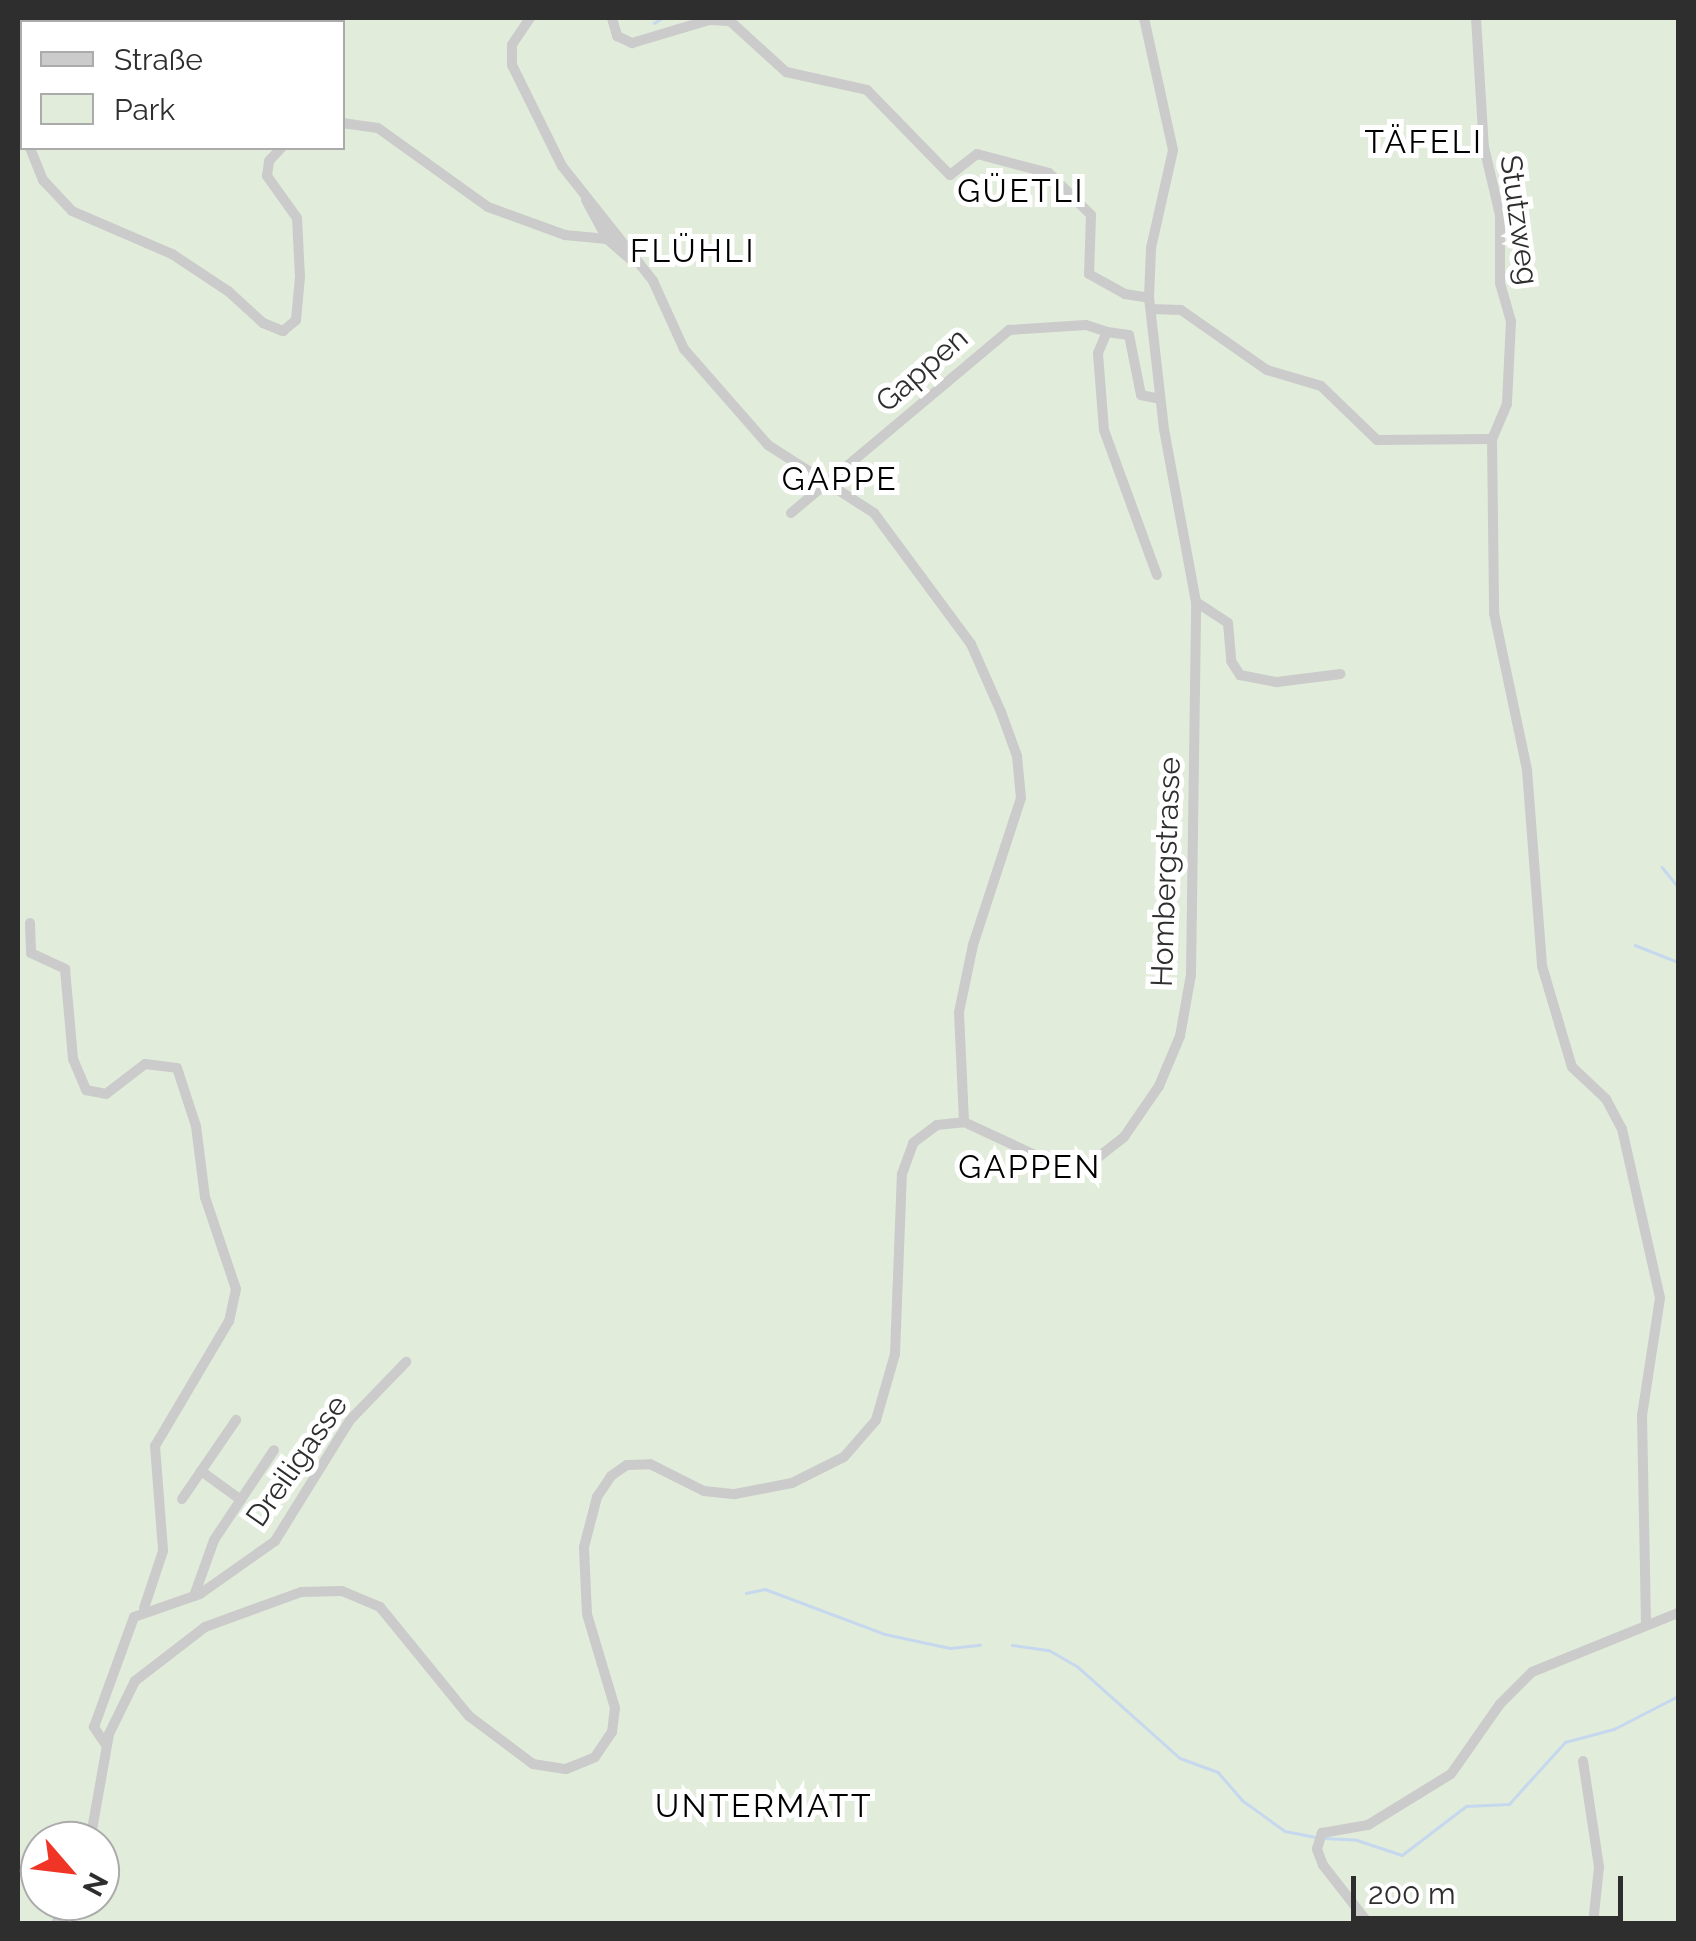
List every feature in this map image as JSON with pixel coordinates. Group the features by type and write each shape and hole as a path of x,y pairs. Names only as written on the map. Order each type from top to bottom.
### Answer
{"street":[{"path":"530,18 511,60 607,239 647,273"},
{"path":"612,18 617,36 632,44 709,20 730,21 786,72 868,90 920,150 950,174 978,154 1049,173 1092,215 1089,274 1150,304 1182,310 1267,370 1321,386 1376,440 1492,439"},
{"name":"Hombergstrasse","path":"964,1122 1059,1166 1087,1166 1124,1137 1167,1068 1185,1016 1192,954 1196,602 1160,398 1150,304 1151,248 1173,150 1144,18"},
{"name":"Stutzweg","path":"1476,18 1484,146 1500,215 1500,283 1510,321 1504,369 1507,404 1492,439 1494,624 1527,770 1544,981 1572,1068 1606,1099 1622,1129 1660,1298 1642,1415 1646,1624"},
{"path":"345,123 378,128 488,208 560,234 607,239"},
{"path":"31,150 43,180 72,210 172,254 228,290 262,323 283,331 296,320 300,277 297,218 268,176 269,160 279,150"},
{"path":"93,1821 106,1745 136,1680 206,1627 301,1592 334,1590 366,1598 394,1620 458,1704 508,1749 550,1770 572,1768 595,1757 615,1718 584,1589 586,1536 602,1488 620,1468 644,1463 704,1491 759,1492 819,1472 861,1441 884,1399 898,1337 906,1158 929,1129 964,1122 959,1012 973,945 1020,798 1017,756 962,630 874,513 768,445 708,382 680,342 647,273 579,188"},
{"name":"Gappen","path":"791,513 1009,330 1086,325 1107,332"},
{"path":"1158,575 1104,430 1098,353 1107,332 1129,336 1140,395 1160,398"},
{"path":"1196,602 1228,623 1231,661 1240,675 1278,682 1340,674"},
{"path":"30,923 31,954 65,969 72,1058 86,1090 106,1094 145,1064 178,1068 196,1126 206,1196 236,1289 229,1321 155,1446 163,1557 144,1608 129,1626 95,1723 95,1736 106,1745"},
{"name":"Dreiligasse","path":"144,1608 193,1597 282,1534 346,1426 406,1362"},
{"path":"182,1499 236,1420"},
{"path":"193,1597 211,1547 274,1450"},
{"path":"201,1471 241,1500"},
{"path":"1369,1924 1347,1903 1319,1840 1368,1824 1451,1774 1526,1676 1678,1613"},
{"path":"1583,1760 1599,1867 1593,1924"}],"green space":[{"path":"18,18 1678,18 1678,1923 18,1923"}],"waterway":[{"path":"654,23 662,18"},
{"path":"1662,867 1678,887"},
{"path":"1635,945 1678,962"},
{"path":"746,1593 765,1589 885,1634 950,1648 980,1645"},
{"path":"1012,1645 1049,1650 1077,1666 1180,1758 1218,1772 1242,1800 1285,1831 1316,1837"},
{"path":"1324,1838 1357,1840 1402,1855 1466,1806 1509,1804 1565,1742 1614,1729 1678,1696"}],"district":[{"name":"TÄFELI","path":"1424,142"},
{"name":"GÜETLI","path":"1021,191"},
{"name":"FLÜHLI","path":"693,251"},
{"name":"GAPPE","path":"840,479"},
{"name":"GAPPEN","path":"1030,1167"},
{"name":"UNTERMATT","path":"764,1806"}]}
